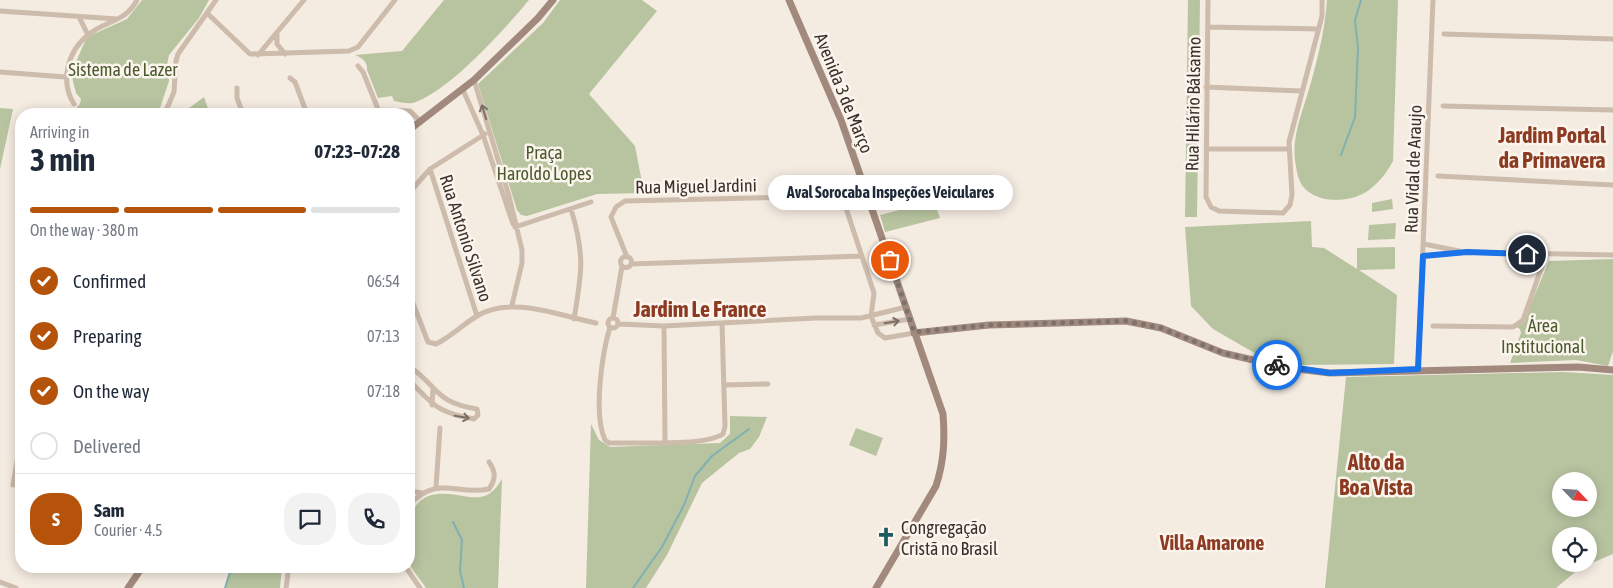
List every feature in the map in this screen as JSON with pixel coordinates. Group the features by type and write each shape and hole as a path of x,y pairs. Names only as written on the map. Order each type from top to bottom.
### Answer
{"main road":[{"path":"415,125 463,90 538,18 553,0"},
{"name":"Avenida 3 de Março","path":"789,0 841,120 943,414 945,444 942,467 925,507 876,588"},
{"path":"914,332 989,325 1126,321 1161,328 1223,353 1288,368 1330,373 1418,369 1578,367 1613,370"},
{"path":"128,588 138,573"}],"street":[{"path":"74,104 69,96 66,77 72,57 88,34 119,20 127,14 137,0"},
{"path":"167,108 174,92 178,54 216,0"},
{"path":"258,55 304,0"},
{"path":"207,13 250,54 350,52 358,47 395,0"},
{"name":"Rua Hilário Bálsamo","path":"1208,0 1206,197 1210,207 1219,211 1283,213 1290,205 1292,195 1288,149"},
{"path":"1207,149 1288,149 1319,29 1322,0"},
{"name":"Rua Vidal de Araujo","path":"1418,369 1433,0"},
{"path":"0,11 119,20"},
{"path":"79,17 88,34"},
{"path":"1208,27 1319,29"},
{"path":"277,32 277,44 285,54"},
{"path":"1444,34 1613,39"},
{"path":"358,66 363,72 377,108"},
{"path":"0,72 66,77"},
{"path":"290,78 295,82 305,108"},
{"path":"474,80 490,130 518,234 522,263 512,305"},
{"path":"1206,87 1302,91"},
{"path":"237,88 237,98 241,108"},
{"path":"463,90 483,135 516,226"},
{"path":"1443,106 1613,110"},
{"path":"415,117 421,122"},
{"path":"415,186 430,169 490,130"},
{"name":"Rua Antonio Silvano","path":"430,169 477,316"},
{"path":"1438,176 1613,185"},
{"name":"Rua Miguel Jardini","path":"627,257 611,217 616,207 626,201 838,196 844,202 862,256"},
{"path":"516,226 591,202"},
{"path":"570,209 580,240 582,262 582,281 574,319"},
{"path":"1424,244 1467,252"},
{"path":"1423,256 1467,252 1613,255"},
{"path":"1433,326 1513,326 1523,320 1546,255"},
{"path":"622,266 628,268 631,264 862,256 874,293 871,316 878,334 885,338 914,332"},
{"path":"631,264 630,258 627,257 621,260 622,266 613,318 608,322 610,328 602,352 601,422 605,440 610,442 715,440 723,434 722,324"},
{"path":"415,308 428,342 436,344 453,336 477,316 497,307 512,305 596,323"},
{"path":"610,328 615,328 619,324 664,326 871,316 906,307"},
{"path":"613,318 617,319 619,324"},
{"path":"874,325 910,319"},
{"path":"664,326 665,442"},
{"path":"415,370 433,390 450,403 477,409 478,415 474,419 452,415 432,406 415,387"},
{"path":"724,385 768,384"},
{"path":"432,406 433,390"},
{"path":"436,487 440,428"},
{"path":"415,499 436,487 479,491 489,489 495,481 495,470 489,462"},
{"path":"13,486 15,474"},
{"path":"415,492 423,493"},
{"path":"286,588 288,573"},
{"path":"410,573 420,588"},
{"path":"0,582 16,588"}],"green space":[{"name":"Sistema de Lazer","path":"142,0 209,0 199,18 169,55 167,65 169,81 160,108 76,108 81,99 76,93 71,73 87,37 127,19"},
{"path":"444,0 529,0 476,58 427,97 413,103 394,101 392,96 378,98 365,63 355,55 402,51"},
{"name":"Praça Haroldo Lopes","path":"560,0 642,0 657,11 589,94 635,146 644,193 597,194 527,216 521,215 517,210 478,84 543,23"},
{"path":"1188,0 1200,0 1197,217 1185,217"},
{"path":"1327,0 1398,0 1393,161 1388,170 1366,192 1349,199 1339,200 1319,197 1304,187 1298,177 1294,150 1301,114 1318,54 1325,22"},
{"path":"204,97 208,108 189,108"},
{"path":"0,108 13,109 0,169"},
{"path":"1392,199 1393,209 1372,212 1372,203"},
{"path":"934,201 940,218 885,232 880,215"},
{"path":"1311,221 1312,247 1324,248 1357,269 1357,248 1395,247 1395,269 1359,270 1397,295 1394,364 1300,365 1265,359 1213,329 1191,306 1185,227"},
{"path":"1396,223 1395,239 1368,240 1369,225"},
{"name":"Área Institucional","path":"1613,259 1613,351 1608,366 1576,360 1510,363 1521,333 1520,329 1516,327 1523,323 1549,261"},
{"path":"1564,372 1613,375 1613,554 1597,561 1597,527 1552,527 1552,572 1575,572 1556,588 1325,588 1346,377"},
{"path":"730,416 767,417 759,437 750,449 739,453 702,483 667,555 646,588 586,588 591,424 599,440 610,447 720,443 730,434"},
{"path":"856,428 883,438 876,456 849,445"},
{"path":"502,479 498,588 426,588 415,573 415,508 418,503 432,495 452,494 479,497 487,495 495,489"},
{"path":"230,573 281,573 280,588 225,588"}],"waterway":[{"path":"1341,155 1355,117 1358,48 1355,20 1361,0"},
{"path":"633,588 662,547 684,505 695,476 712,456 749,429"},
{"path":"453,522 462,540 460,571 464,588"},
{"path":"225,588 230,573"}],"way so far":[{"path":"890,260 914,332 989,325 1126,321 1161,328 1223,353 1277,365"}],"place":[{"name":"Aval Sorocaba Inspeções Veiculares","path":"890,260"},
{"name":"Congregação Cristã no Brasil","path":"886,537"}],"district":[{"name":"Jardim Portal da Primavera","path":"1552,148"},
{"name":"Jardim Le France","path":"700,309"},
{"name":"Alto da Boa Vista","path":"1376,475"},
{"name":"Villa Amarone","path":"1212,542"}],"route":[{"path":"1277,365 1330,373 1418,369 1423,256 1467,252 1527,254"}]}
